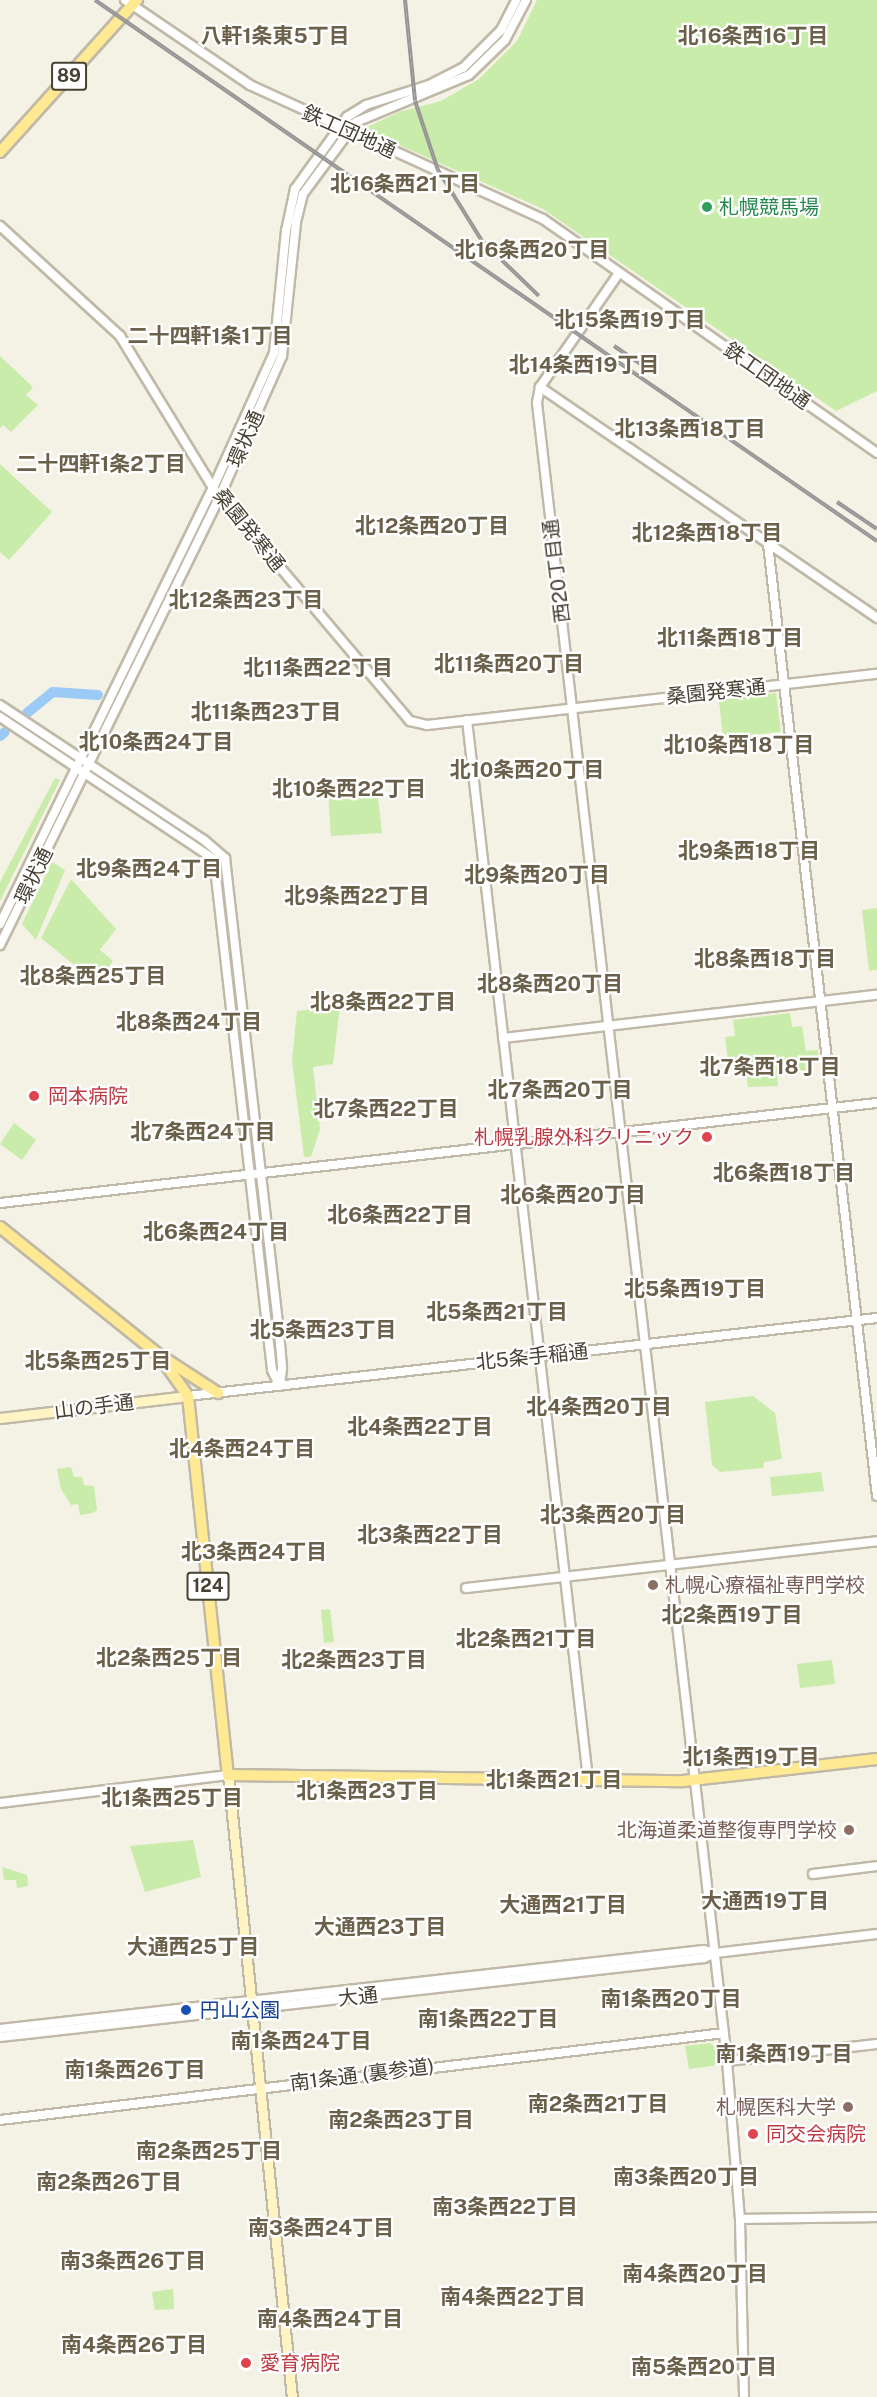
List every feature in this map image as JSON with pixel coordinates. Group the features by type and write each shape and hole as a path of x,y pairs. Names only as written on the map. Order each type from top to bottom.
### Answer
{"main road":[{"name":"89","path":"0,152 132,2"},
{"name":"124","path":"0,1227 159,1355 188,1396 228,1775"},
{"path":"159,1355 218,1393"},
{"name":"山の手通","path":"0,1418 188,1396"},
{"path":"292,2397 228,1775 695,1780 877,1759"}],"street":[{"name":"環状通","path":"0,924 213,488 274,353 291,199 337,127 366,105 429,85 463,68 496,37 516,0"},
{"name":"環状通","path":"0,945 86,774 220,496 284,350 300,205 346,130 365,116 432,93 469,75 505,40 526,0"},
{"name":"鉄工団地通","path":"132,2 250,85 337,127 528,211 877,453"},
{"name":"桑園発寒通","path":"0,226 120,336 213,488 406,718 421,725 877,674"},
{"path":"619,273 540,387 877,618"},
{"name":"西20丁目通","path":"540,387 537,403 727,2061 740,2219 744,2397"},
{"path":"768,544 877,1496"},
{"path":"0,705 204,840 225,858 282,1368 280,1386"},
{"path":"0,717 214,859 272,1370 280,1386"},
{"path":"466,720 588,1779"},
{"path":"503,1038 877,995"},
{"path":"0,1203 877,1103"},
{"name":"北5条手稲通","path":"188,1396 877,1318"},
{"path":"466,1588 877,1541"},
{"path":"0,1803 228,1775"},
{"path":"813,1874 877,1866"},
{"name":"大通","path":"0,2029 705,1958 714,1953 877,1934"},
{"name":"大通","path":"0,2037 251,2005"},
{"name":"南1条通 (裏参道)","path":"0,2120 724,2032"},
{"path":"727,2061 877,2044"},
{"path":"740,2219 877,2217"}],"green space":[{"name":"札幌競馬場","path":"537,0 877,0 877,391 836,411 543,209 363,129 399,112 441,101 479,79 517,41"},
{"path":"0,356 33,387 26,395 38,405 11,432 3,425 0,428"},
{"path":"0,464 52,512 9,560 0,552"},
{"path":"776,693 781,732 723,738 719,700"},
{"path":"55,778 60,780 0,901 0,882"},
{"path":"377,788 382,833 331,836 328,793"},
{"path":"52,862 65,870 36,940 22,924"},
{"path":"71,879 116,929 100,950 113,961 94,987 86,975 41,938"},
{"path":"877,908 877,970 869,971 862,910"},
{"path":"340,1006 333,1064 313,1067 320,1129 311,1157 304,1157 292,1060 297,1011"},
{"path":"790,1013 792,1027 802,1026 806,1051 818,1050 819,1058 805,1060 806,1071 777,1075 778,1086 748,1087 745,1066 729,1068 725,1037 735,1036 733,1020"},
{"path":"14,1123 36,1140 22,1160 0,1144"},
{"path":"753,1396 775,1413 782,1459 764,1462 763,1468 720,1472 712,1465 705,1402"},
{"path":"71,1467 74,1477 82,1477 84,1485 94,1486 97,1510 93,1513 80,1515 78,1504 71,1505 61,1489 57,1469"},
{"path":"821,1472 824,1491 772,1496 770,1477"},
{"path":"330,1609 334,1642 324,1643 321,1610"},
{"path":"832,1660 835,1684 800,1688 797,1664"},
{"path":"193,1840 201,1877 145,1892 130,1846"},
{"path":"2,1867 27,1875 28,1886 17,1888 16,1880 4,1880"},
{"path":"710,2043 716,2048 718,2065 689,2069 685,2046"},
{"path":"173,2289 174,2309 155,2310 152,2292"}],"waterway":[{"path":"27,713 53,692 98,695"},
{"path":"0,736 5,732"}],"railway":[{"path":"95,0 877,541"},
{"path":"405,0 415,101 438,170 482,241 539,296"},
{"path":"614,346 651,371"},
{"path":"837,502 877,529"}],"place":[{"name":"札幌競馬場","path":"707,207"},
{"name":"岡本病院","path":"34,1096"},
{"name":"札幌乳腺外科クリニック","path":"707,1137"},
{"name":"札幌心療福祉専門学校","path":"653,1585"},
{"name":"北海道柔道整復専門学校","path":"849,1830"},
{"name":"円山公園","path":"186,2010"},
{"name":"札幌医科大学","path":"848,2107"},
{"name":"同交会病院","path":"753,2134"},
{"name":"愛育病院","path":"246,2363"}],"district":[{"name":"八軒1条東5丁目","path":"275,36"},
{"name":"北16条西16丁目","path":"753,36"},
{"name":"北16条西21丁目","path":"405,184"},
{"name":"北16条西20丁目","path":"532,250"},
{"name":"北15条西19丁目","path":"630,320"},
{"name":"二十四軒1条1丁目","path":"210,336"},
{"name":"北14条西19丁目","path":"584,365"},
{"name":"北13条西18丁目","path":"690,429"},
{"name":"二十四軒1条2丁目","path":"101,464"},
{"name":"北12条西20丁目","path":"432,526"},
{"name":"北12条西18丁目","path":"707,533"},
{"name":"北12条西23丁目","path":"246,600"},
{"name":"北11条西18丁目","path":"730,638"},
{"name":"北11条西20丁目","path":"509,664"},
{"name":"北11条西22丁目","path":"318,668"},
{"name":"北11条西23丁目","path":"266,712"},
{"name":"北10条西24丁目","path":"156,742"},
{"name":"北10条西18丁目","path":"739,745"},
{"name":"北10条西20丁目","path":"527,770"},
{"name":"北10条西22丁目","path":"349,789"},
{"name":"北9条西18丁目","path":"749,851"},
{"name":"北9条西24丁目","path":"149,869"},
{"name":"北9条西20丁目","path":"537,875"},
{"name":"北9条西22丁目","path":"357,896"},
{"name":"北8条西18丁目","path":"765,959"},
{"name":"北8条西25丁目","path":"93,976"},
{"name":"北8条西20丁目","path":"550,984"},
{"name":"北8条西22丁目","path":"383,1002"},
{"name":"北8条西24丁目","path":"189,1022"},
{"name":"北7条西18丁目","path":"770,1067"},
{"name":"北7条西20丁目","path":"560,1090"},
{"name":"北7条西22丁目","path":"386,1109"},
{"name":"北7条西24丁目","path":"203,1132"},
{"name":"北6条西18丁目","path":"784,1173"},
{"name":"北6条西20丁目","path":"573,1195"},
{"name":"北6条西22丁目","path":"400,1215"},
{"name":"北6条西24丁目","path":"216,1232"},
{"name":"北5条西19丁目","path":"695,1289"},
{"name":"北5条西21丁目","path":"497,1312"},
{"name":"北5条西23丁目","path":"323,1330"},
{"name":"北5条西25丁目","path":"98,1361"},
{"name":"北4条西20丁目","path":"599,1407"},
{"name":"北4条西22丁目","path":"420,1427"},
{"name":"北4条西24丁目","path":"242,1449"},
{"name":"北3条西20丁目","path":"613,1515"},
{"name":"北3条西22丁目","path":"430,1535"},
{"name":"北3条西24丁目","path":"254,1552"},
{"name":"北2条西19丁目","path":"732,1615"},
{"name":"北2条西21丁目","path":"526,1639"},
{"name":"北2条西25丁目","path":"169,1658"},
{"name":"北2条西23丁目","path":"354,1660"},
{"name":"北1条西19丁目","path":"751,1757"},
{"name":"北1条西21丁目","path":"554,1780"},
{"name":"北1条西23丁目","path":"367,1791"},
{"name":"北1条西25丁目","path":"172,1798"},
{"name":"大通西19丁目","path":"765,1901"},
{"name":"大通西21丁目","path":"563,1905"},
{"name":"大通西23丁目","path":"380,1927"},
{"name":"大通西25丁目","path":"193,1947"},
{"name":"南1条西20丁目","path":"671,1999"},
{"name":"南1条西22丁目","path":"488,2019"},
{"name":"南1条西24丁目","path":"301,2041"},
{"name":"南1条西19丁目","path":"784,2054"},
{"name":"南1条西26丁目","path":"135,2070"},
{"name":"南2条西21丁目","path":"598,2104"},
{"name":"南2条西23丁目","path":"401,2120"},
{"name":"南2条西25丁目","path":"209,2151"},
{"name":"南3条西20丁目","path":"686,2177"},
{"name":"南2条西26丁目","path":"109,2182"},
{"name":"南3条西22丁目","path":"505,2207"},
{"name":"南3条西24丁目","path":"321,2228"},
{"name":"南3条西26丁目","path":"133,2261"},
{"name":"南4条西20丁目","path":"695,2274"},
{"name":"南4条西22丁目","path":"513,2297"},
{"name":"南4条西24丁目","path":"330,2319"},
{"name":"南4条西26丁目","path":"134,2345"},
{"name":"南5条西20丁目","path":"704,2367"}]}
